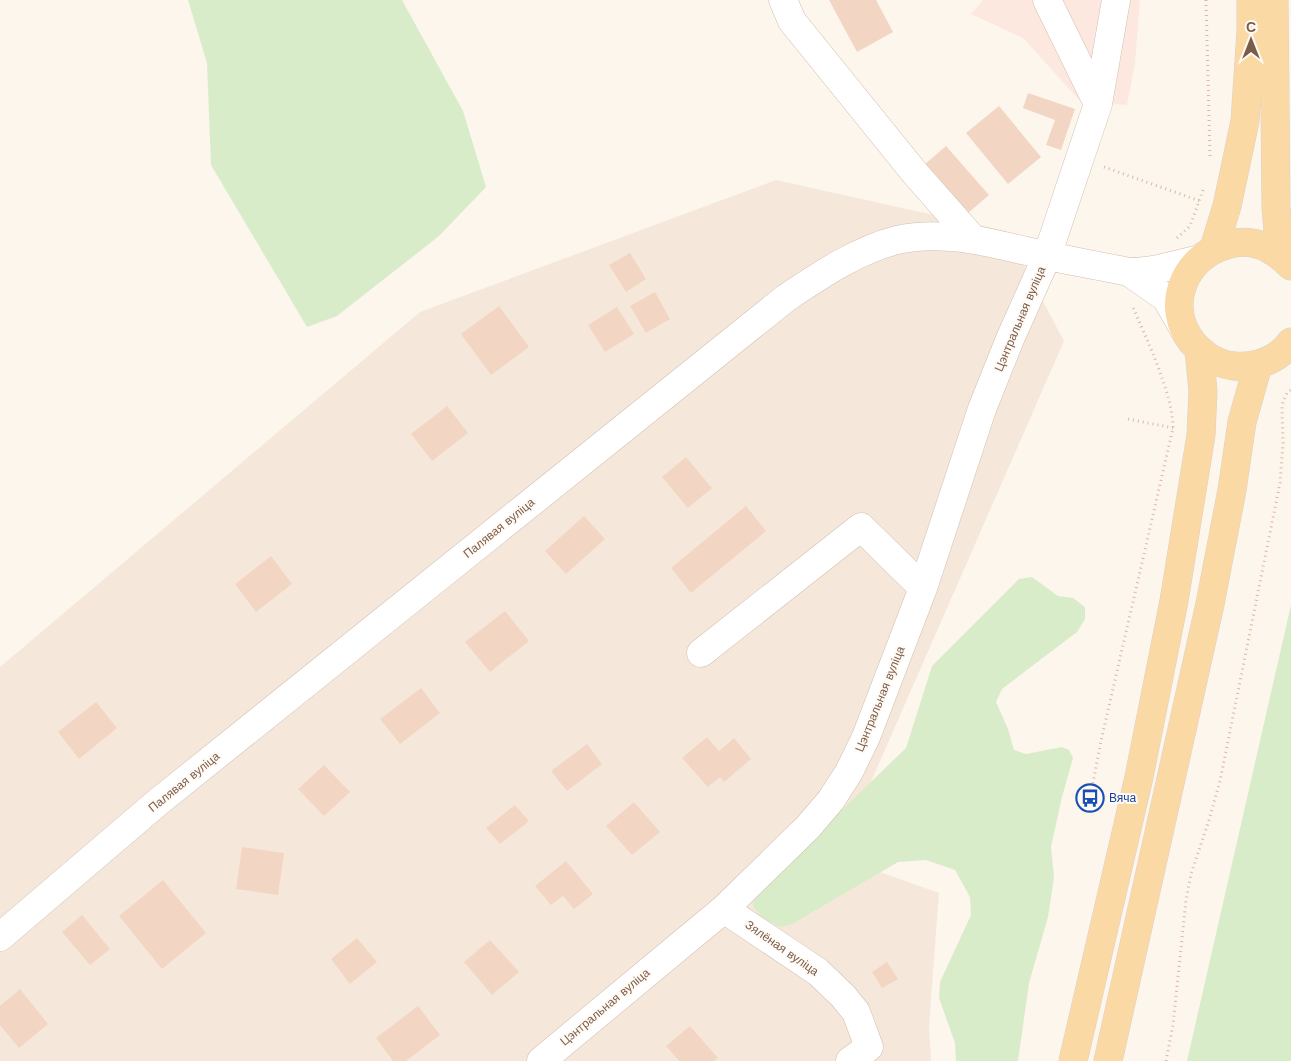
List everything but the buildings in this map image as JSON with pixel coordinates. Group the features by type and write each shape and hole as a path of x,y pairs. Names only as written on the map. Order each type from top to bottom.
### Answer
{"main road":[{"path":"1073,1061 1139,777 1174,601 1201,435 1203,391 1193,343 1180,316 1180,295 1186,275 1206,254 1228,206 1245,121 1252,0"},
{"path":"1274,0 1276,208 1286,260"},
{"path":"1206,254 1236,242 1259,244 1286,260"},
{"path":"1193,343 1212,360 1227,365 1242,367 1278,356"},
{"path":"1108,1061 1210,604 1232,490 1242,422 1278,356"}],"street":[{"path":"783,0 792,21 798,29 914,172 973,239"},
{"path":"1047,0 1098,104"},
{"name":"Цэнтральная вуліца","path":"541,1061 724,908 808,827 831,800 849,772 866,737 923,588 982,409 1010,339 1047,256 1098,104 1116,0"},
{"name":"Палявая вуліца","path":"0,937 158,802 786,298 815,278 846,261 895,241 919,236 973,239 1129,272"},
{"path":"1129,272 1143,272 1164,268 1206,254"},
{"path":"1129,272 1166,298 1193,343"},
{"path":"701,653 861,527 923,588"},
{"name":"Зялёная вуліца","path":"724,908 818,972 844,996 856,1012 865,1056"}],"path":[{"path":"1206,0 1210,163"},
{"path":"1080,158 1200,201 1205,182"},
{"path":"1166,1061 1173,1025 1186,900 1191,874 1209,820 1226,752 1280,483 1283,443 1283,401 1291,390"},
{"path":"1090,798 1101,742 1173,428 1128,419"}],"shaded area":[{"path":"983,0 1140,0 1135,63 1127,105 1081,102 1023,38 971,14"},
{"path":"776,180 1006,231 1064,341 838,857 939,893 929,1026 931,1061 0,1061 0,667 420,312"}],"green space":[{"path":"188,0 402,0 463,111 486,187 439,236 337,316 307,327 211,165 207,63"},
{"path":"1032,577 1058,596 1073,598 1085,607 1085,619 1077,632 1002,689 996,702 1008,729 1014,750 1026,754 1062,747 1069,750 1073,758 1051,847 1054,877 1048,917 1029,983 1018,1061 956,1061 955,1043 939,998 940,982 971,915 970,897 955,870 926,860 898,862 792,924 780,927 763,919 753,906 756,893 906,748 932,666 1019,579"},
{"path":"1291,605 1291,1061 1187,1061"}],"place":[{"name":"Вяча","path":"1090,798"}]}
